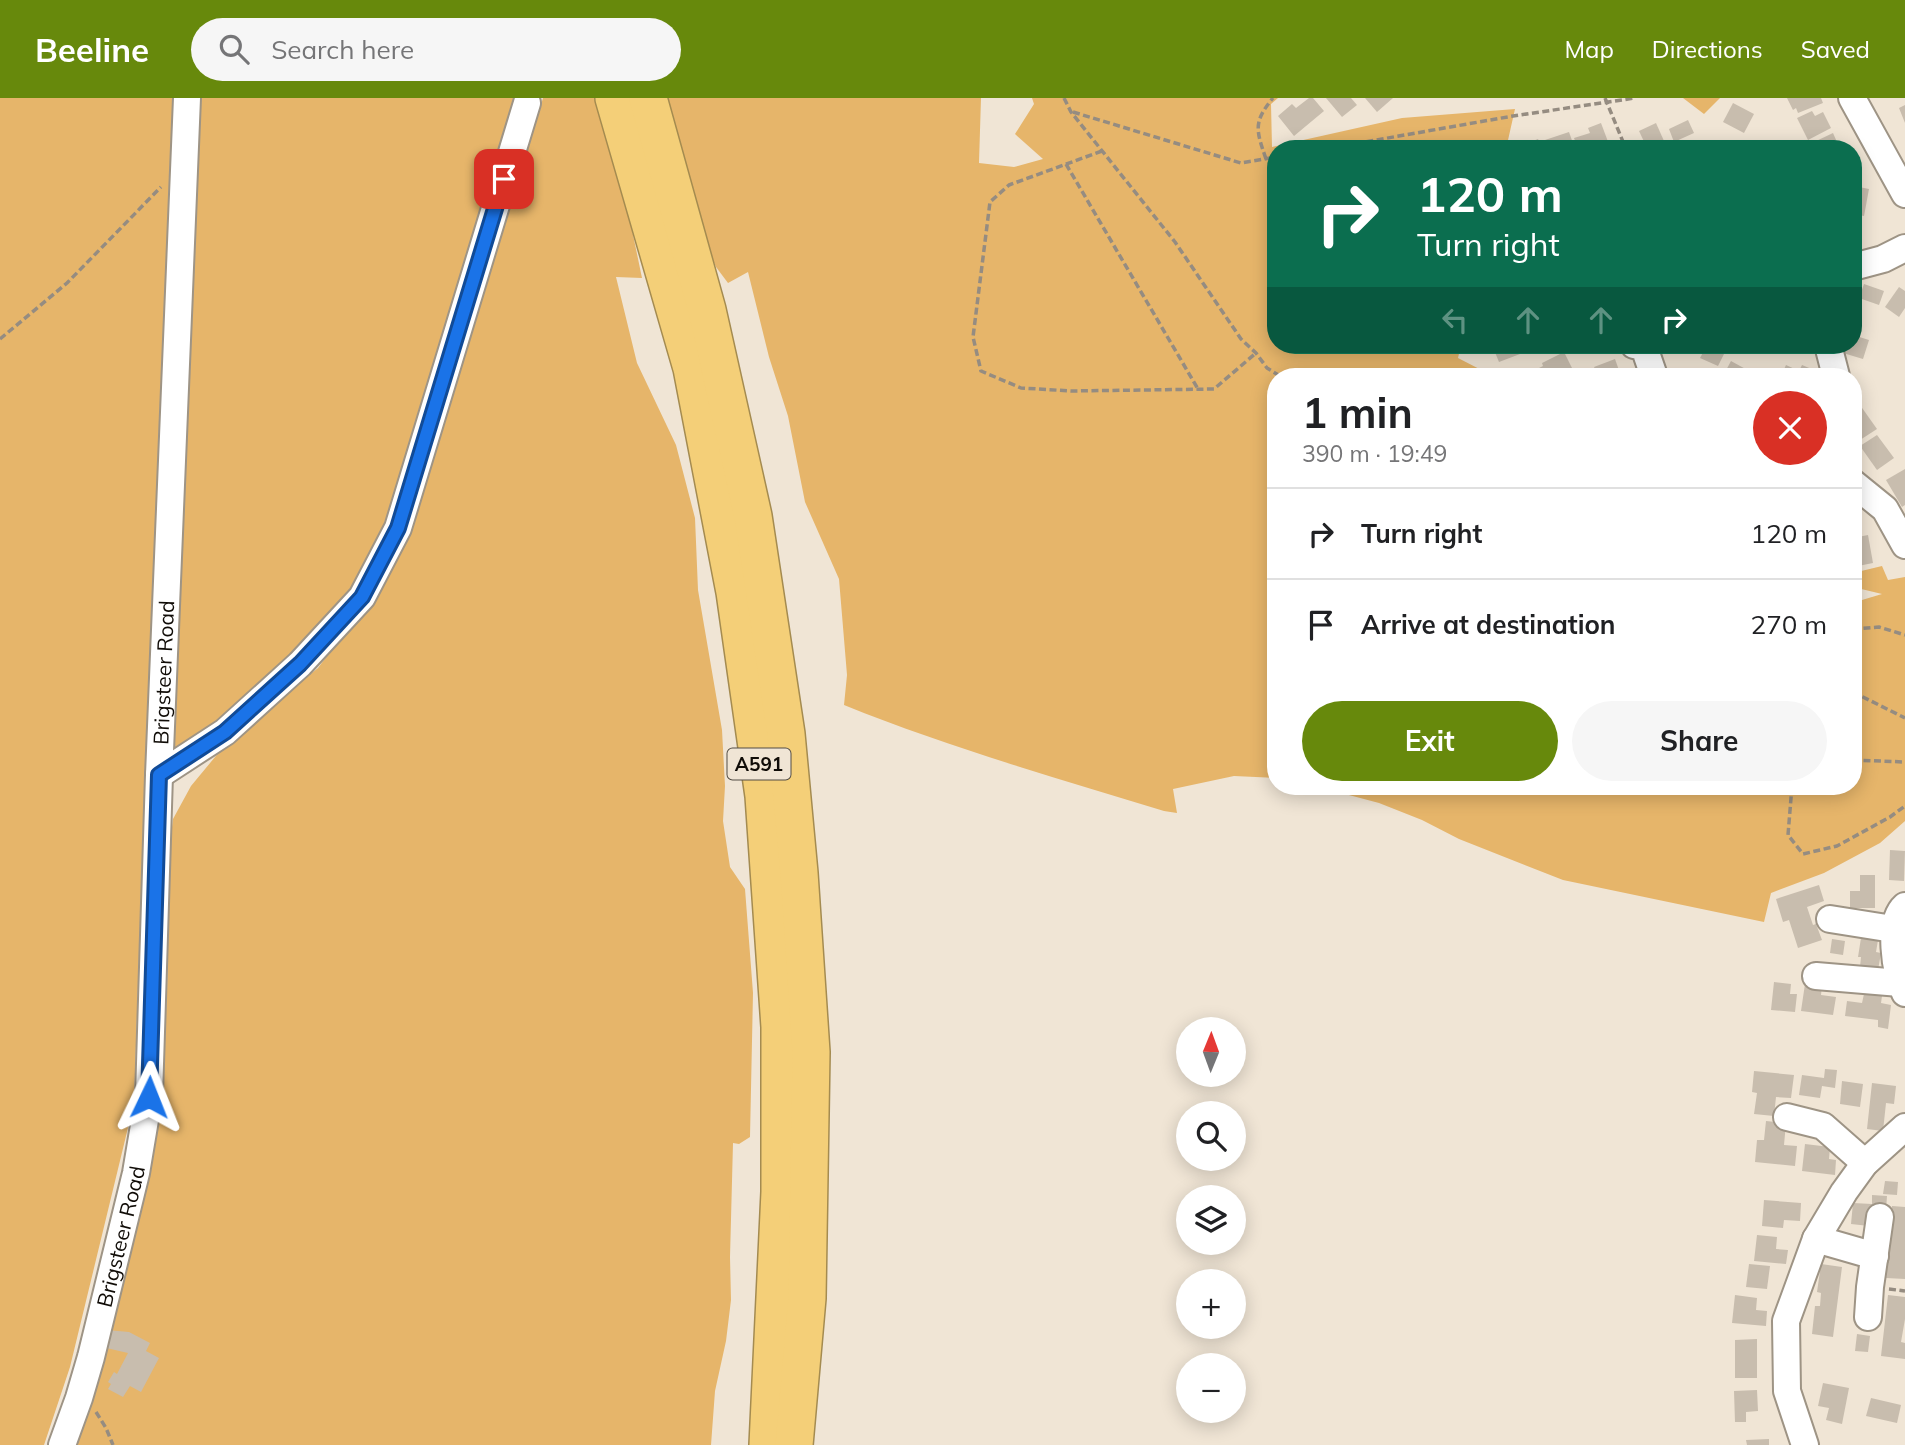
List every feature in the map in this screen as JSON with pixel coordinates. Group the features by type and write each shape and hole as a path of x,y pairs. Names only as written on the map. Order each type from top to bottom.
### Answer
{"highway":[{"name":"A591","path":"614,98 692,368 735,592 764,796 780,1027 780,1192 768,1445"},
{"name":"A591","path":"648,98 707,310 753,516 786,734 811,1052 807,1298 794,1445"}],"street":[{"name":"Brigsteer Road","path":"61,1445 79,1398 136,1174 149,1097 159,775 187,98"},
{"path":"1852,98 1897,162 1905,194"},
{"path":"159,775 225,732 300,664 362,597 398,528 527,103"},
{"path":"1862,265 1884,259 1905,248"},
{"path":"1862,491 1885,509 1905,545"},
{"path":"1816,976 1903,988 1899,917 1830,919"},
{"path":"1787,1117 1823,1126 1865,1163"},
{"path":"1805,1445 1787,1391 1786,1321 1816,1239 1844,1192 1865,1163 1905,1127"},
{"path":"1868,1317 1880,1217"},
{"path":"1816,1239 1875,1256"}],"path":[{"path":"1064,98 1071,111 1175,242 1241,339 1267,368"},
{"path":"1071,111 1241,163 1266,159 1259,140 1258,118 1273,98"},
{"path":"1377,140 1606,100 1635,98"},
{"path":"1606,100 1622,140"},
{"path":"1102,151 1009,185 990,202 973,337 981,371 1021,387 1071,391 1214,389 1256,353"},
{"path":"1066,164 1198,389"},
{"path":"0,339 67,283 164,184 184,182"},
{"path":"1862,629 1879,628 1905,635"},
{"path":"1862,696 1905,718"},
{"path":"1862,760 1905,762"},
{"path":"1791,795 1787,835 1802,854 1837,846 1905,806"},
{"path":"79,1398 89,1401 113,1445"}],"shaded area":[{"path":"0,98 179,98 134,1103 70,1367 44,1445 0,1445"},
{"path":"199,98 515,98 418,433 389,518 350,591 298,648 178,755 171,738 198,174"},
{"path":"543,98 594,98 620,172 642,278 616,277 637,363 676,445 695,518 698,590 722,730 725,786 723,821 730,867 745,889 753,993 750,1137 739,1144 733,1143 731,1300 726,1341 715,1391 711,1445 73,1445 160,1108 173,819 191,786 220,751 255,718 318,668 386,577 416,517"},
{"path":"658,98 981,98 979,163 1014,167 1043,159 1015,134 1034,104 1032,98 1278,98 1271,104 1272,140 1267,140 1267,354 1459,354 1458,358 1477,368 1267,368 1267,778 1234,776 1173,789 1177,813 1164,811 962,748 844,705 847,675 839,579 805,502 788,416 769,357 748,272 728,283 716,267 701,232"},
{"path":"1683,98 1720,98 1704,114"},
{"path":"1515,109 1508,140 1303,140 1402,118"},
{"path":"1882,566 1888,580 1905,577 1905,821 1880,843 1824,873 1771,893 1764,922 1563,880 1459,839 1422,820 1379,803 1349,795 1862,795 1862,600 1882,594 1862,589 1862,571"}],"building":[{"path":"1313,98 1324,111 1294,136 1278,116 1292,104 1296,108"},
{"path":"1326,98 1351,98 1357,105 1342,117"},
{"path":"1365,98 1393,98 1377,112"},
{"path":"1787,98 1821,98 1823,103 1798,113 1796,108 1793,110"},
{"path":"1733,103 1754,114 1744,133 1723,122"},
{"path":"1905,105 1905,123 1899,108"},
{"path":"1812,111 1815,116 1823,112 1831,128 1808,140 1797,118"},
{"path":"1688,120 1694,133 1673,140 1669,129"},
{"path":"1601,123 1607,140 1575,140 1574,138 1590,133 1588,128"},
{"path":"1656,123 1664,140 1643,140 1639,131"},
{"path":"1569,132 1572,140 1545,140"},
{"path":"1833,133 1836,140 1818,140"},
{"path":"1862,188 1869,189 1862,216"},
{"path":"1864,284 1884,291 1879,305 1862,299"},
{"path":"1899,287 1905,291 1905,308 1899,317 1885,307"},
{"path":"1862,338 1869,340 1863,359 1846,354 1862,354"},
{"path":"1496,354 1520,354 1499,362"},
{"path":"1565,354 1572,368 1539,368 1543,366 1542,363"},
{"path":"1702,354 1724,354 1718,366 1700,358"},
{"path":"1615,359 1618,368 1594,368"},
{"path":"1731,361 1744,368 1727,368"},
{"path":"1862,408 1877,429 1862,439"},
{"path":"1877,435 1894,458 1877,470 1862,449 1862,445"},
{"path":"1905,469 1905,505 1902,507 1886,480"},
{"path":"1868,535 1873,563 1862,565 1862,536"},
{"path":"1890,850 1905,851 1904,881 1889,880"},
{"path":"1860,875 1875,875 1875,908 1850,908 1850,891 1860,891"},
{"path":"1819,885 1824,901 1807,907 1822,940 1798,948 1789,920 1783,922 1776,899"},
{"path":"1861,938 1878,940 1876,952 1881,953 1878,970 1860,967 1861,957 1858,957"},
{"path":"1832,939 1845,941 1843,955 1830,953"},
{"path":"1774,982 1791,984 1790,994 1797,994 1795,1012 1771,1010"},
{"path":"1805,984 1822,986 1821,995 1836,997 1833,1015 1801,1011"},
{"path":"1864,994 1882,996 1881,1003 1891,1005 1888,1029 1878,1027 1878,1020 1845,1016 1847,1001 1862,1003"},
{"path":"1825,1069 1837,1070 1835,1088 1822,1086 1820,1098 1799,1095 1802,1075 1824,1078"},
{"path":"1754,1071 1794,1075 1791,1098 1776,1097 1774,1116 1754,1114 1757,1093 1752,1092"},
{"path":"1842,1081 1863,1084 1860,1107 1840,1104"},
{"path":"1872,1083 1896,1086 1894,1104 1886,1103 1883,1131 1867,1129"},
{"path":"1766,1121 1786,1123 1784,1145 1797,1146 1795,1166 1755,1162 1757,1140 1764,1140"},
{"path":"1805,1144 1830,1147 1829,1159 1836,1160 1835,1175 1802,1171"},
{"path":"1885,1181 1898,1182 1897,1195 1883,1194"},
{"path":"1872,1195 1887,1196 1886,1210 1869,1226 1851,1224 1853,1203 1872,1204"},
{"path":"1764,1200 1801,1203 1800,1221 1784,1220 1783,1228 1762,1226"},
{"path":"1892,1206 1905,1207 1905,1279 1886,1278"},
{"path":"1757,1235 1777,1237 1776,1249 1788,1250 1786,1264 1754,1261"},
{"path":"1749,1264 1770,1266 1767,1289 1746,1287"},
{"path":"1821,1264 1842,1267 1833,1337 1812,1334 1815,1306 1820,1306 1821,1293 1817,1292"},
{"path":"1735,1295 1757,1298 1756,1310 1767,1311 1766,1326 1732,1323"},
{"path":"1888,1295 1905,1297 1901,1342 1905,1343 1905,1359 1881,1356"},
{"path":"107,1330 129,1332 150,1343 146,1351 159,1358 141,1392 130,1386 123,1397 108,1389 111,1384 108,1382 114,1372 117,1374 128,1353 102,1347"},
{"path":"1857,1334 1870,1336 1868,1352 1855,1351"},
{"path":"1757,1339 1757,1378 1735,1378 1735,1340"},
{"path":"1823,1383 1849,1388 1842,1424 1826,1420 1829,1408 1818,1406"},
{"path":"1757,1390 1758,1411 1746,1412 1746,1422 1735,1422 1734,1391"},
{"path":"1871,1398 1901,1405 1897,1423 1866,1416"},
{"path":"1769,1439 1769,1445 1747,1445 1746,1440"}],"route":[{"path":"149,1097 159,775 225,732 300,664 362,597 398,528 504,179"}]}
